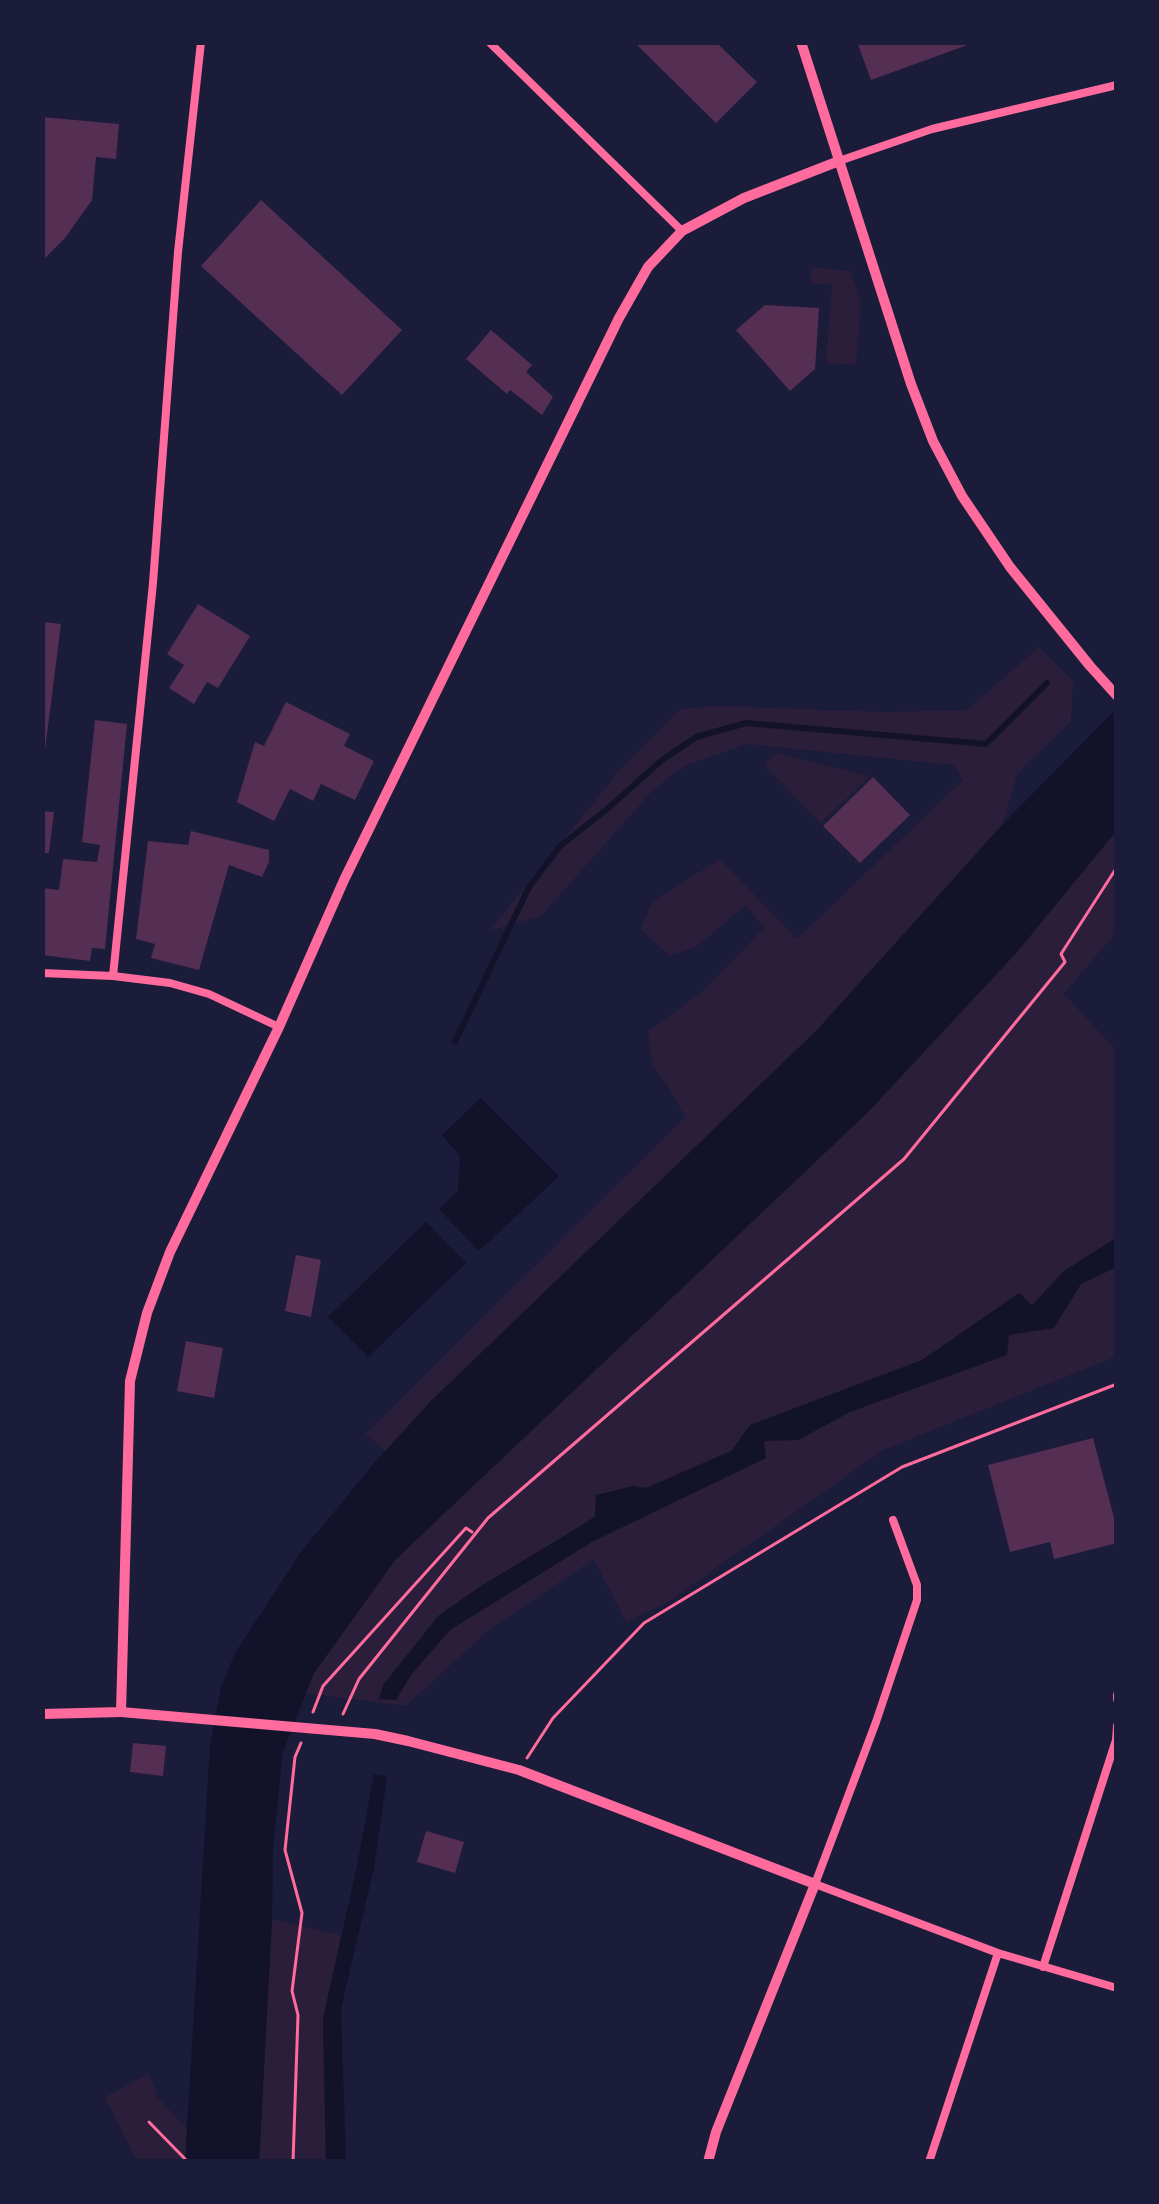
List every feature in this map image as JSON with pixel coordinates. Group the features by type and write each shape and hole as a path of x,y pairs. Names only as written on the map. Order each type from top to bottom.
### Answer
{"main road":[{"path":"801,42 933,441 962,496 1010,567 1117,695"},
{"path":"122,1712 130,1381 147,1313 170,1252 344,880 647,267 682,231 744,198 839,161"},
{"path":"42,1714 122,1712 375,1734 519,1770 815,1884 708,2162"}],"street":[{"path":"113,976 201,42"},
{"path":"489,42 682,231"},
{"path":"839,161 932,129 1117,85"},
{"path":"42,973 170,983 209,994 279,1027"},
{"path":"893,1520 917,1585 917,1600 815,1884 998,1952 1117,1988"},
{"path":"1042,1967 1117,1726"},
{"path":"928,2162 998,1952"}],"path":[{"path":"333,1730 359,1679 474,1533 904,1159 1065,962 1061,954 1117,866"},
{"path":"519,1770 553,1718 644,1623 902,1467 1117,1384"},
{"path":"309,1728 323,1686 466,1528 474,1533"},
{"path":"293,2162 298,2015 292,1990 302,1913 284,1850 301,1742"},
{"path":"149,2122 188,2162"}],"shaded area":[{"path":"812,267 851,271 861,303 856,365 826,363 832,285 810,283"},
{"path":"1039,647 1073,681 1071,721 1017,774 1003,824 817,1030 431,1401 386,1451 365,1434 685,1117 652,1065 648,1031 701,993 764,928 746,905 696,947 669,956 641,929 652,902 720,859 797,939 963,780 953,765 747,744 684,766 654,789 541,916 489,931 620,770 680,709 967,710"},
{"path":"1117,708 1117,830 1017,952 868,1112 395,1560 314,1673 283,1752 273,1848 259,2162 185,2162 210,1745 221,1688 235,1653 301,1552 431,1401 817,1030 1003,824"},
{"path":"776,753 870,776 821,823 764,765"},
{"path":"1117,830 1117,931 1064,994 1117,1051 1117,1356 883,1450 668,1602 626,1622 594,1559 491,1628 406,1706 306,1693 314,1673 395,1560 868,1112 1017,952"},
{"path":"481,1098 559,1176 479,1251 439,1209 458,1191 460,1156 442,1135"},
{"path":"426,1222 466,1263 368,1357 328,1317"},
{"path":"1117,1237 1117,1267 1081,1284 1054,1328 1009,1335 1007,1355 850,1412 798,1440 764,1441 766,1458 592,1542 450,1630 396,1700 379,1699 383,1685 439,1615 595,1516 596,1495 633,1486 646,1488 731,1451 750,1425 922,1360 1019,1293 1032,1305 1064,1271"},
{"path":"374,1774 387,1776 382,1813 341,2008 346,2162 326,2162 323,2019"},
{"path":"272,1919 341,1935 323,2019 326,2162 259,2162"},
{"path":"149,2073 158,2098 220,2162 137,2162 105,2097"}],"building":[{"path":"634,42 719,42 757,82 716,123"},
{"path":"857,42 973,42 973,43 871,80"},
{"path":"42,117 119,124 116,159 96,157 92,200 42,261"},
{"path":"261,200 402,330 342,395 201,266"},
{"path":"765,305 819,308 815,369 790,391 736,330"},
{"path":"491,330 532,365 526,372 553,397 542,415 510,390 507,394 466,359"},
{"path":"198,604 250,636 218,688 207,682 194,704 169,688 184,665 167,654"},
{"path":"42,622 61,624 45,750 42,750"},
{"path":"286,702 350,734 344,746 374,761 355,800 321,784 313,801 290,789 274,821 237,802 255,742 264,746"},
{"path":"95,720 127,724 105,949 92,948 90,961 42,955 42,888 59,890 63,859 97,862 100,845 82,842"},
{"path":"873,777 910,815 860,863 823,826"},
{"path":"42,811 54,812 49,853 42,853"},
{"path":"191,831 269,850 262,877 229,865 199,970 151,958 155,944 136,939 148,841 188,845"},
{"path":"296,1255 321,1260 311,1317 285,1311"},
{"path":"186,1341 223,1348 214,1398 177,1391"},
{"path":"1093,1438 1117,1543 1054,1559 1050,1542 1010,1552 988,1465"},
{"path":"133,1743 166,1746 163,1776 130,1772"},
{"path":"426,1831 464,1842 455,1873 417,1862"}],"waterway":[{"path":"455,1042 529,887 560,846 696,737 746,723 986,744 1047,683"}]}
